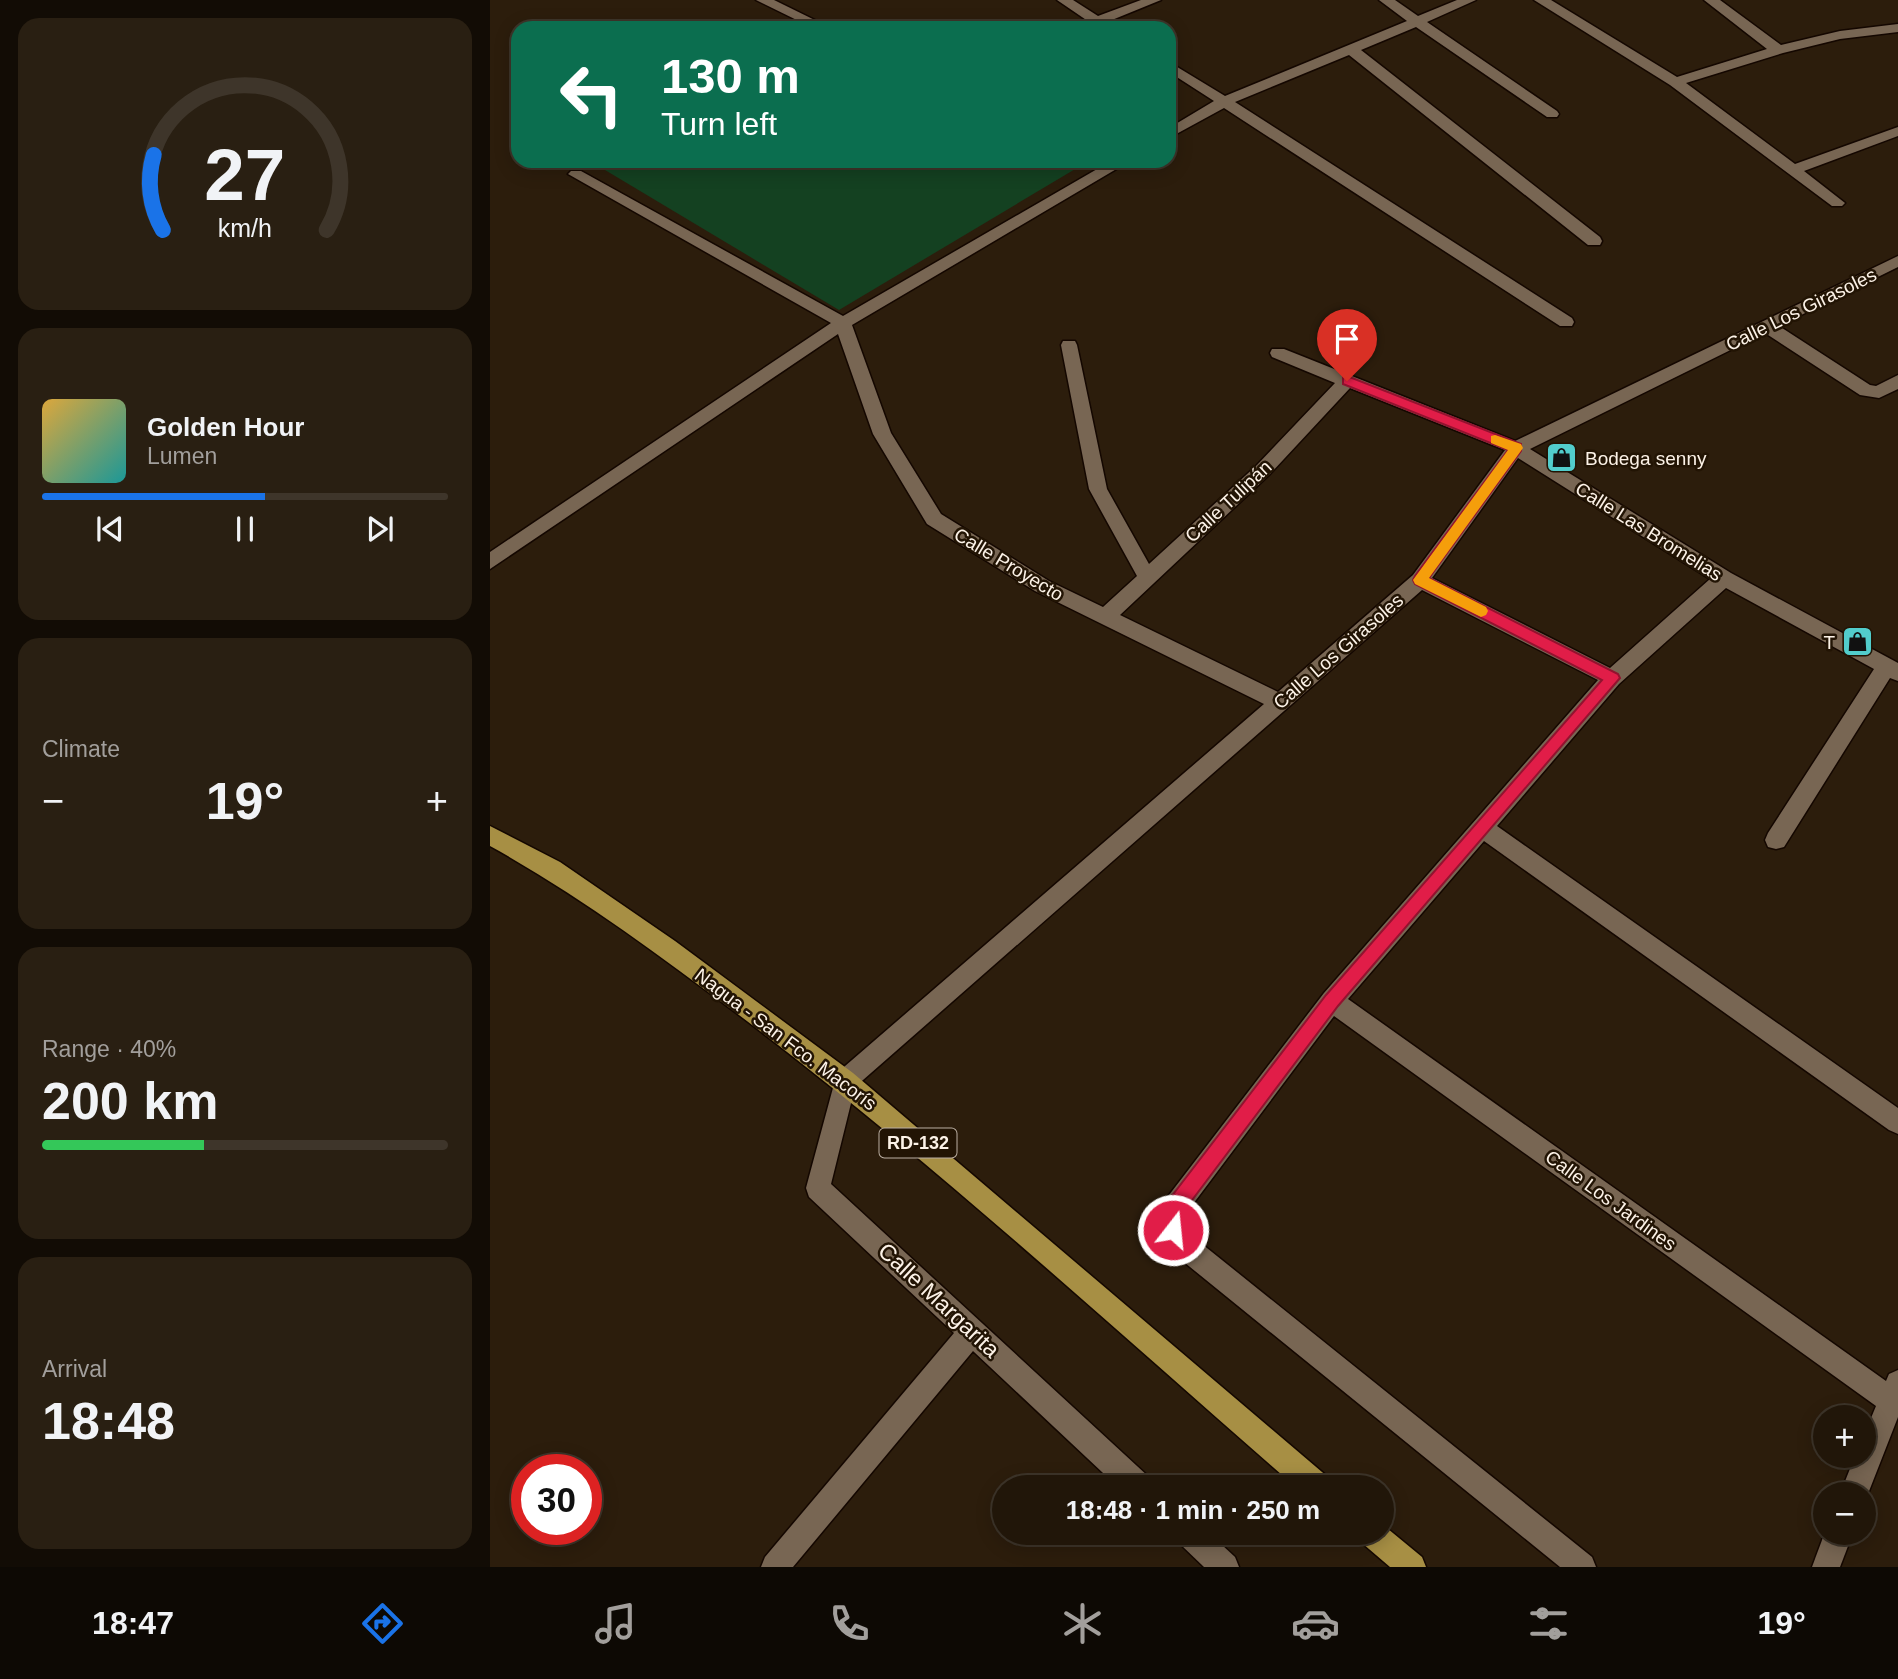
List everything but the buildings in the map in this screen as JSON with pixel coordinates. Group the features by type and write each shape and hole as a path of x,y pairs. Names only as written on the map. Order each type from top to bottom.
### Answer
{"main road":[{"name":"Nagua - San Fco. Macorís","path":"490,835 552,869 667,948 845,1081 1304,1475"},
{"path":"1386,1545 1412,1567"}],"street":[{"path":"762,0 808,21"},
{"path":"1063,0 1098,21"},
{"path":"1109,21 1154,0"},
{"path":"1385,0 1552,114"},
{"path":"1176,130 1226,101 1469,0"},
{"path":"1541,0 1675,82 1837,203"},
{"path":"1711,0 1778,50"},
{"path":"1675,82 1778,50 1840,35 1898,28"},
{"path":"1351,49 1594,241"},
{"path":"1176,70 1566,322"},
{"path":"1793,170 1898,131"},
{"path":"490,562 843,323 1110,168"},
{"path":"576,174 843,323"},
{"name":"Calle Los Girasoles","path":"845,1081 1420,580 1516,448 1898,261"},
{"name":"Calle Proyecto","path":"843,323 882,434 934,519 1042,586 1280,702"},
{"path":"1766,326 1866,391 1879,392 1898,381"},
{"path":"1069,345 1098,489 1146,576"},
{"name":"Calle Las Bromelias","path":"1278,353 1516,448 1724,578 1892,670"},
{"name":"Calle Tulipán","path":"1105,617 1263,470 1347,381"},
{"path":"1582,1567 1183,1245 1173,1230 1175,1208 1332,1001 1612,678 1724,578"},
{"path":"1420,580 1612,678"},
{"path":"1776,840 1892,670"},
{"path":"1482,828 1898,1122"},
{"name":"Calle Los Jardines","path":"1332,1001 1894,1391"},
{"name":"Calle Margarita","path":"845,1081 818,1188 1126,1475"},
{"path":"775,1567 973,1331"},
{"path":"1859,1482 1894,1391"},
{"path":"1202,1545 1225,1567"},
{"path":"1826,1567 1834,1545"}],"green space":[{"path":"602,168 1077,168 839,310"}],"slow traffic":[{"path":"1481,611 1420,580 1516,448 1495,440"}],"place":[{"name":"Bodega senny","path":"1562,458"},
{"name":"T","path":"1858,642"}],"route":[{"path":"1173,1230 1175,1208 1332,1001 1612,678 1420,580 1516,448 1347,381"}]}
